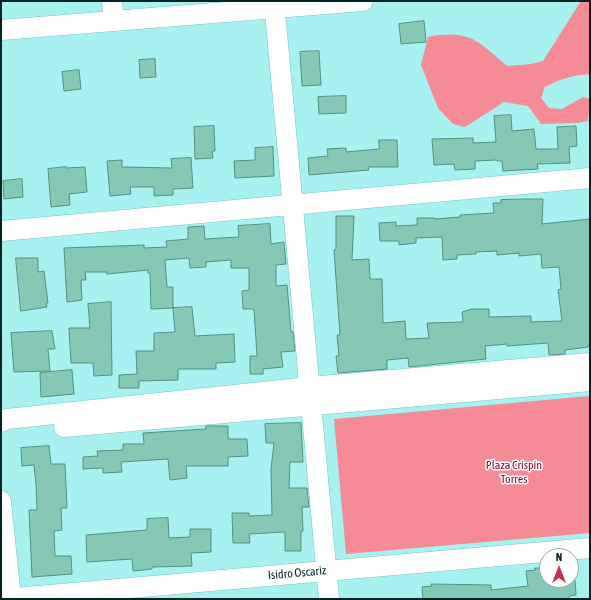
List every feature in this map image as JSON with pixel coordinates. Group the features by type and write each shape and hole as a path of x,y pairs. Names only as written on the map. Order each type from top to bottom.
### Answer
{"street":[{"path":"112,1 114,22"},
{"path":"1,30 114,22 275,5 363,1"},
{"path":"275,5 329,599"},
{"path":"1,231 590,178"},
{"path":"1,429 8,432 590,363"},
{"path":"1,422 7,419 311,396 590,382"},
{"path":"1,501 8,599"},
{"name":"Isidro Oscariz","path":"8,599 590,548"}],"green space":[{"path":"581,1 590,1 590,74 557,81 545,87 541,98 549,108 562,109 583,97 590,99 588,121 577,123 541,124 528,106 504,102 465,127 453,124 438,108 421,65 428,37 442,35 464,36 480,44 507,66 531,64 543,61"},
{"name":"Plaza Crispín Torres","path":"590,396 590,533 346,554 334,419"}],"building":[{"path":"424,21 426,42 401,44 399,24"},
{"path":"319,51 321,85 302,86 300,52"},
{"path":"155,59 156,77 140,78 139,60"},
{"path":"79,70 81,89 64,91 62,72"},
{"path":"346,96 346,113 319,114 318,97"},
{"path":"511,115 512,131 534,129 536,149 558,149 557,127 576,126 577,146 569,147 570,163 537,164 538,169 503,171 502,161 497,160 475,161 475,169 455,170 454,164 434,165 432,139 473,138 473,143 496,142 494,116"},
{"path":"214,126 215,151 212,151 213,158 195,159 194,127"},
{"path":"379,140 397,140 398,167 368,167 369,170 309,175 308,158 328,156 327,149 346,148 346,152 379,149"},
{"path":"273,147 274,176 235,178 234,161 255,160 255,148"},
{"path":"191,158 193,188 173,189 173,195 154,196 154,187 130,187 131,194 110,196 107,161 122,160 122,167 172,168 171,159"},
{"path":"85,167 87,192 69,194 70,205 51,207 48,169"},
{"path":"22,179 23,197 4,199 3,181"},
{"path":"543,199 542,224 590,219 590,345 588,345 588,347 565,350 565,354 549,355 548,343 485,346 486,359 409,367 408,358 387,360 387,369 338,373 336,356 339,356 337,335 340,335 334,250 336,249 336,216 354,216 352,260 369,259 370,279 382,279 383,323 405,321 406,339 429,338 427,323 463,322 462,312 472,309 489,309 489,317 531,316 531,322 562,321 558,290 561,289 559,267 542,268 541,254 519,256 519,253 497,255 497,251 457,255 457,259 443,260 442,237 416,238 416,243 399,245 399,241 380,241 379,223 396,222 396,226 417,225 417,218 435,219 460,217 460,215 494,213 493,203 501,203 501,200"},
{"path":"270,224 271,244 284,242 286,264 276,265 276,286 287,285 291,332 293,332 295,351 281,352 283,367 263,369 263,374 250,374 250,356 257,356 254,309 243,309 242,291 249,290 249,268 231,268 231,260 206,262 206,267 190,268 189,258 165,260 167,287 173,287 173,308 151,309 150,273 148,273 148,270 107,274 107,272 85,272 86,280 81,280 82,300 67,302 64,248 144,245 144,248 167,247 166,241 188,239 188,227 204,226 205,239 239,237 238,226"},
{"path":"16,258 38,258 38,272 44,271 48,303 46,303 47,307 21,311"},
{"path":"111,302 112,375 94,376 93,363 71,363 69,328 90,328 88,304"},
{"path":"192,307 195,336 234,334 235,362 216,363 216,369 178,369 178,380 139,381 139,388 119,388 119,375 137,374 136,351 154,351 154,333 175,332 173,308"},
{"path":"52,331 55,349 48,349 50,371 14,372 11,333"},
{"path":"72,370 74,394 41,397 40,373"},
{"path":"301,423 303,462 290,462 289,488 307,488 309,507 302,507 303,531 301,531 301,551 285,551 285,532 249,534 250,543 233,543 232,513 249,513 249,516 272,515 271,469 274,443 266,443 265,424"},
{"path":"206,426 228,426 228,439 247,439 248,456 228,457 228,466 186,466 187,478 170,480 168,459 121,462 122,472 103,473 103,468 83,469 83,457 98,456 97,451 123,450 123,444 144,444 143,433 206,429"},
{"path":"49,446 51,464 65,464 67,508 61,508 62,530 54,531 55,556 71,556 72,574 32,577 29,510 37,510 36,484 34,465 22,466 21,448"},
{"path":"168,518 169,538 190,537 190,529 211,529 211,552 191,553 192,566 152,567 152,569 133,571 132,559 87,562 86,535 147,530 147,519"},
{"path":"535,568 539,568 539,588 576,588 576,595 569,596 569,599 423,599 422,587 432,586 431,584 491,585 491,590 528,586 526,571 535,570"}]}
